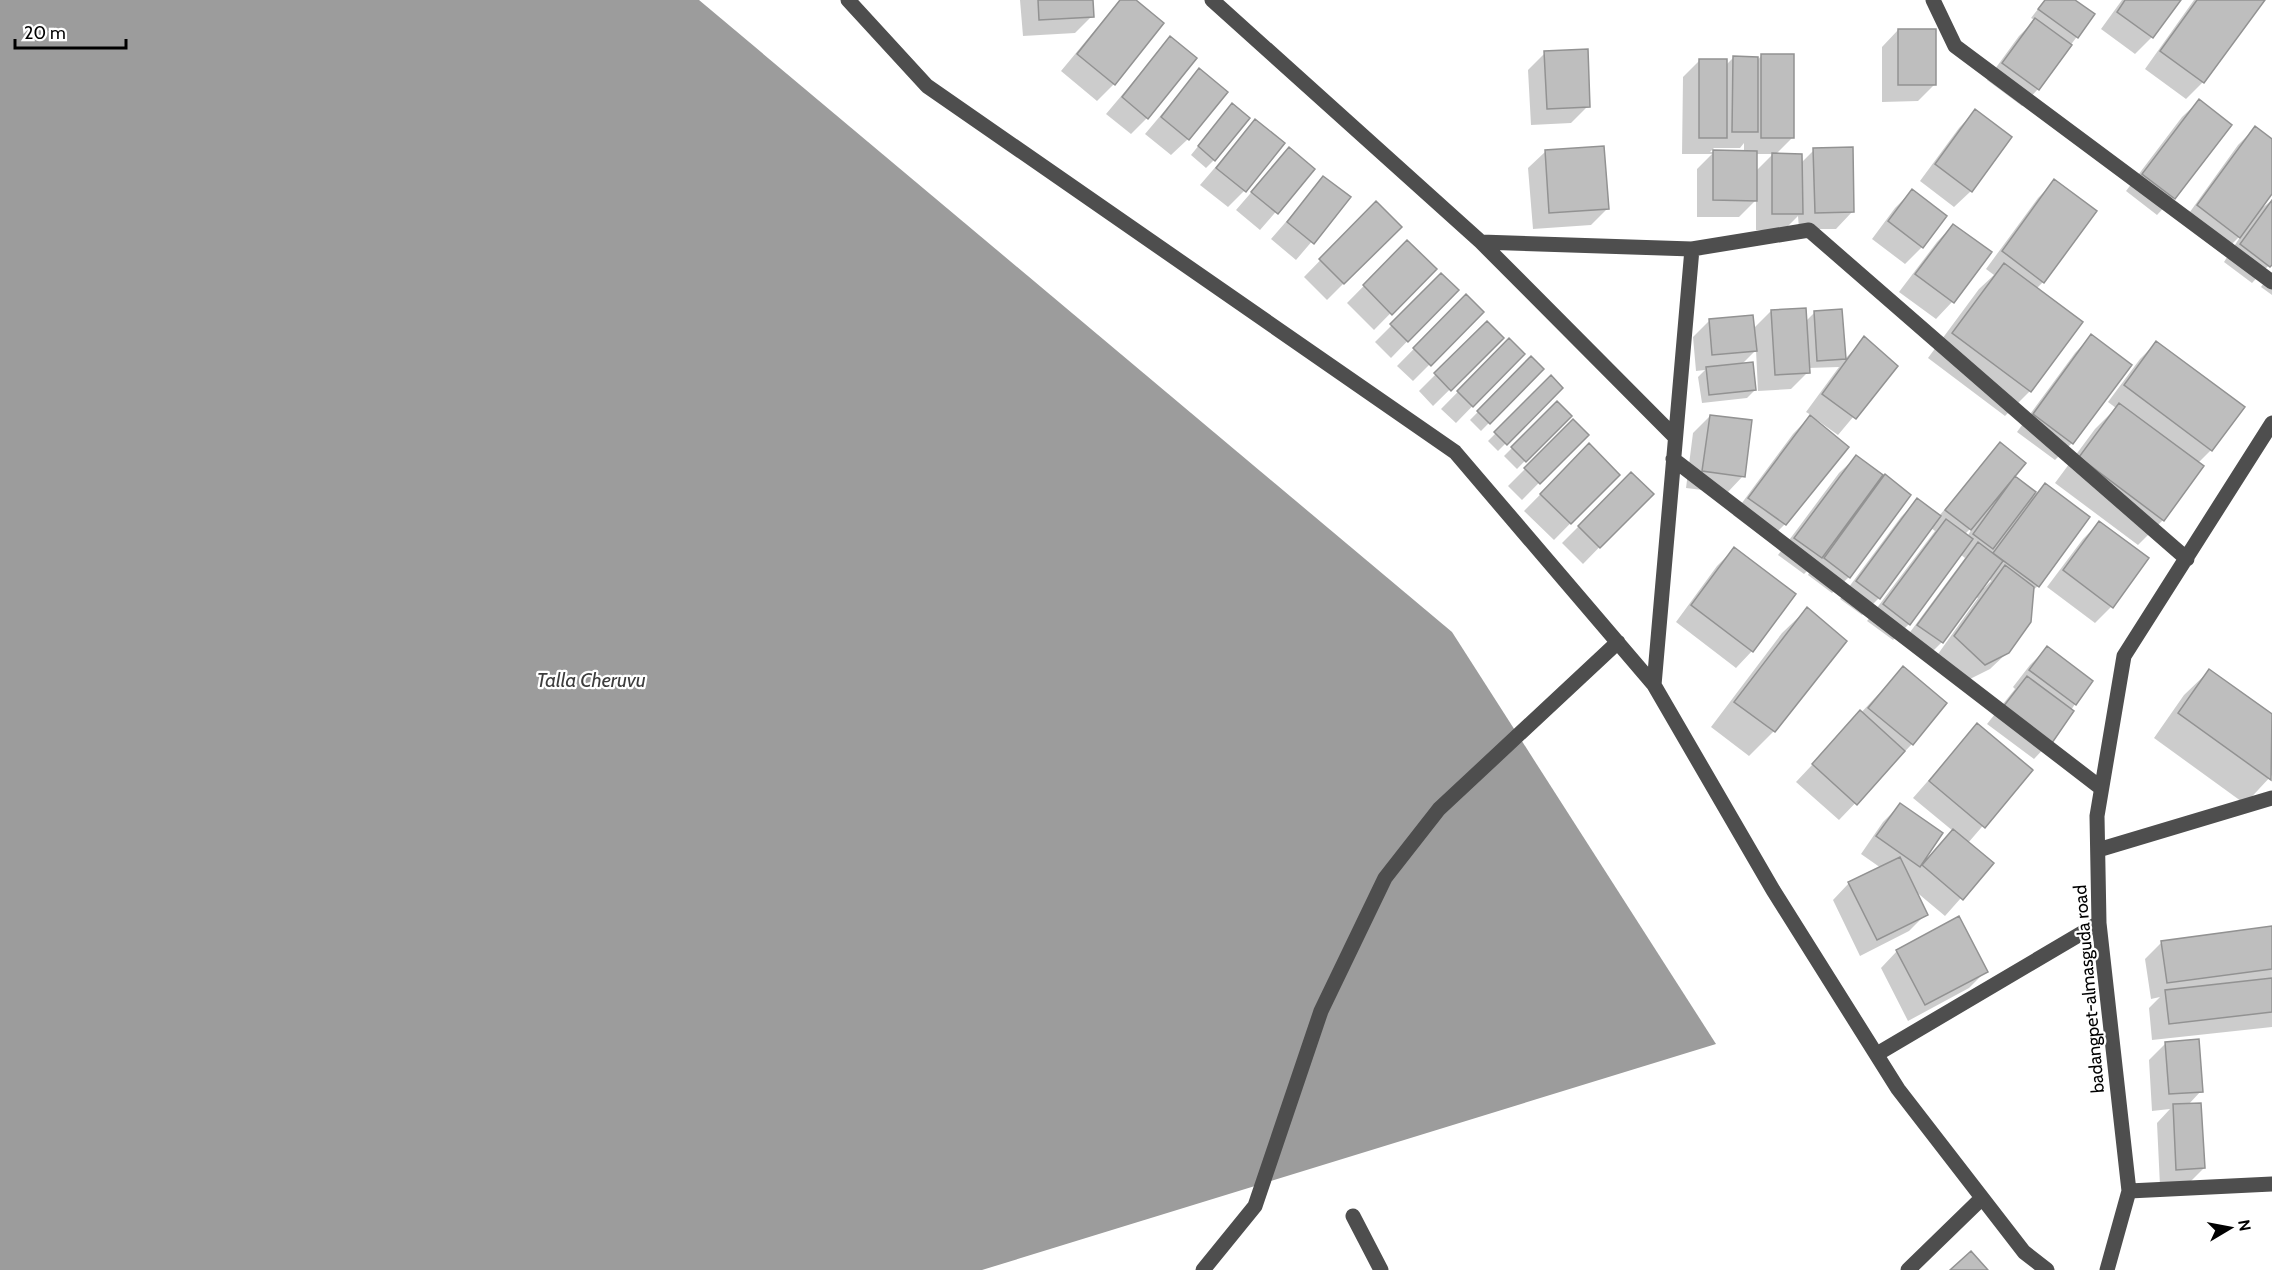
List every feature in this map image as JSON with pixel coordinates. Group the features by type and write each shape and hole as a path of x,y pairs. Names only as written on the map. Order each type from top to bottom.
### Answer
{"street":[{"path":"848,0 927,86 1455,452 1654,686 1773,890 1898,1089 2024,1252 2047,1270"},
{"path":"1212,0 1481,242 1675,437"},
{"path":"1933,0 1955,46 2272,282"},
{"path":"1481,242 1692,249 1809,230 2187,559"},
{"path":"1654,686 1692,249"},
{"name":"badangpet-almasguda road","path":"2107,1270 2129,1191 2099,923 2097,816 2124,656 2272,423"},
{"path":"1673,459 2101,788"},
{"path":"1203,1270 1255,1206 1321,1011 1385,878 1439,809 1618,642"},
{"path":"2098,850 2272,798"},
{"path":"1877,1054 2099,923"},
{"path":"2129,1191 2272,1184"},
{"path":"1908,1270 1982,1198"},
{"path":"1353,1216 1381,1270"}],"water":[{"name":"Talla Cheruvu","path":"0,0 699,0 1452,632 1716,1044 982,1270 0,1270"}],"building":[{"path":"1038,0 1093,0 1094,17 1039,20"},
{"path":"1120,0 1136,0 1164,23 1115,85 1077,54"},
{"path":"2045,0 2075,0 2095,14 2078,38 2038,9"},
{"path":"2125,0 2181,0 2153,38 2117,12"},
{"path":"2197,0 2265,0 2204,83 2160,51"},
{"path":"2035,18 2072,45 2039,90 2002,63"},
{"path":"1898,29 1936,29 1936,85 1898,85"},
{"path":"1170,36 1197,58 1148,119 1122,97"},
{"path":"1588,49 1590,107 1547,109 1544,51"},
{"path":"1761,54 1794,54 1794,138 1761,138"},
{"path":"1733,56 1758,57 1758,132 1732,132"},
{"path":"1699,59 1727,59 1727,138 1699,138"},
{"path":"1199,68 1228,92 1189,140 1161,117"},
{"path":"2199,99 2232,125 2175,199 2142,174"},
{"path":"1232,103 1250,118 1215,161 1198,146"},
{"path":"1975,109 2012,137 1972,192 1935,164"},
{"path":"1255,119 1285,143 1246,192 1216,168"},
{"path":"2255,126 2272,139 2272,194 2240,238 2197,205"},
{"path":"1604,146 1609,209 1549,213 1545,150"},
{"path":"1289,147 1315,169 1278,214 1251,192"},
{"path":"1853,147 1854,212 1815,213 1813,148"},
{"path":"1713,150 1757,151 1757,201 1713,200"},
{"path":"1772,153 1802,154 1803,214 1772,214"},
{"path":"1323,176 1351,197 1314,244 1287,222"},
{"path":"2054,179 2097,211 2044,283 2002,251"},
{"path":"1912,189 1947,216 1923,248 1888,221"},
{"path":"2272,200 2272,265 2270,267 2240,244"},
{"path":"1376,201 1402,227 1344,284 1319,259"},
{"path":"1953,224 1992,252 1954,303 1915,274"},
{"path":"1407,240 1437,269 1392,315 1363,285"},
{"path":"2004,263 2083,322 2031,392 1952,333"},
{"path":"1441,273 1459,290 1408,342 1390,324"},
{"path":"1466,294 1484,312 1431,366 1413,348"},
{"path":"1806,308 1810,373 1775,375 1771,310"},
{"path":"1842,309 1846,359 1817,361 1814,311"},
{"path":"1753,315 1757,351 1712,355 1709,319"},
{"path":"1487,321 1504,338 1451,391 1434,373"},
{"path":"2091,334 2132,365 2073,444 2033,414"},
{"path":"1864,336 1898,366 1856,419 1822,394"},
{"path":"1509,338 1525,354 1473,407 1457,391"},
{"path":"2156,341 2245,407 2212,451 2124,385"},
{"path":"1531,356 1544,369 1490,424 1477,411"},
{"path":"1753,362 1756,390 1709,395 1706,367"},
{"path":"1551,375 1563,388 1507,445 1494,432"},
{"path":"1557,401 1572,416 1526,462 1511,447"},
{"path":"2119,403 2204,466 2164,521 2079,457"},
{"path":"1710,415 1752,420 1745,477 1702,471"},
{"path":"1810,415 1849,447 1786,525 1748,498"},
{"path":"1573,419 1589,435 1540,484 1524,468"},
{"path":"2000,442 2026,463 1971,530 1945,510"},
{"path":"1589,443 1620,475 1571,524 1540,494"},
{"path":"1856,455 1883,475 1822,558 1794,538"},
{"path":"1631,472 1654,494 1600,548 1578,526"},
{"path":"1885,474 1911,495 1850,578 1824,558"},
{"path":"2015,476 2036,492 1993,549 1973,534"},
{"path":"2045,483 2090,517 2039,587 1993,553"},
{"path":"1917,498 1941,516 1880,599 1856,581"},
{"path":"1946,519 1973,539 1910,625 1883,604"},
{"path":"2099,521 2149,558 2113,608 2063,570"},
{"path":"1978,542 2003,561 1943,643 1917,625"},
{"path":"1734,547 1796,594 1753,652 1691,605"},
{"path":"2005,565 2034,587 2031,622 2009,653 1985,665 1954,636"},
{"path":"1807,607 1847,641 1775,732 1734,702"},
{"path":"2047,646 2093,681 2076,705 2029,670"},
{"path":"1903,666 1947,703 1913,745 1868,708"},
{"path":"2209,669 2272,714 2271,780 2178,713"},
{"path":"2027,676 2074,711 2052,743 2003,707"},
{"path":"1860,710 1905,751 1857,805 1812,764"},
{"path":"1977,723 2033,770 1985,828 1929,781"},
{"path":"1900,803 1943,833 1920,867 1876,836"},
{"path":"1953,829 1994,863 1963,900 1922,865"},
{"path":"1900,857 1928,915 1877,940 1848,882"},
{"path":"1959,916 1988,972 1925,1005 1896,950"},
{"path":"2272,926 2272,969 2167,983 2161,941"},
{"path":"2272,978 2272,1012 2169,1024 2165,990"},
{"path":"2199,1039 2203,1092 2169,1094 2165,1042"},
{"path":"2201,1103 2205,1168 2176,1170 2173,1104"},
{"path":"1971,1251 1988,1270 1950,1270"}]}
